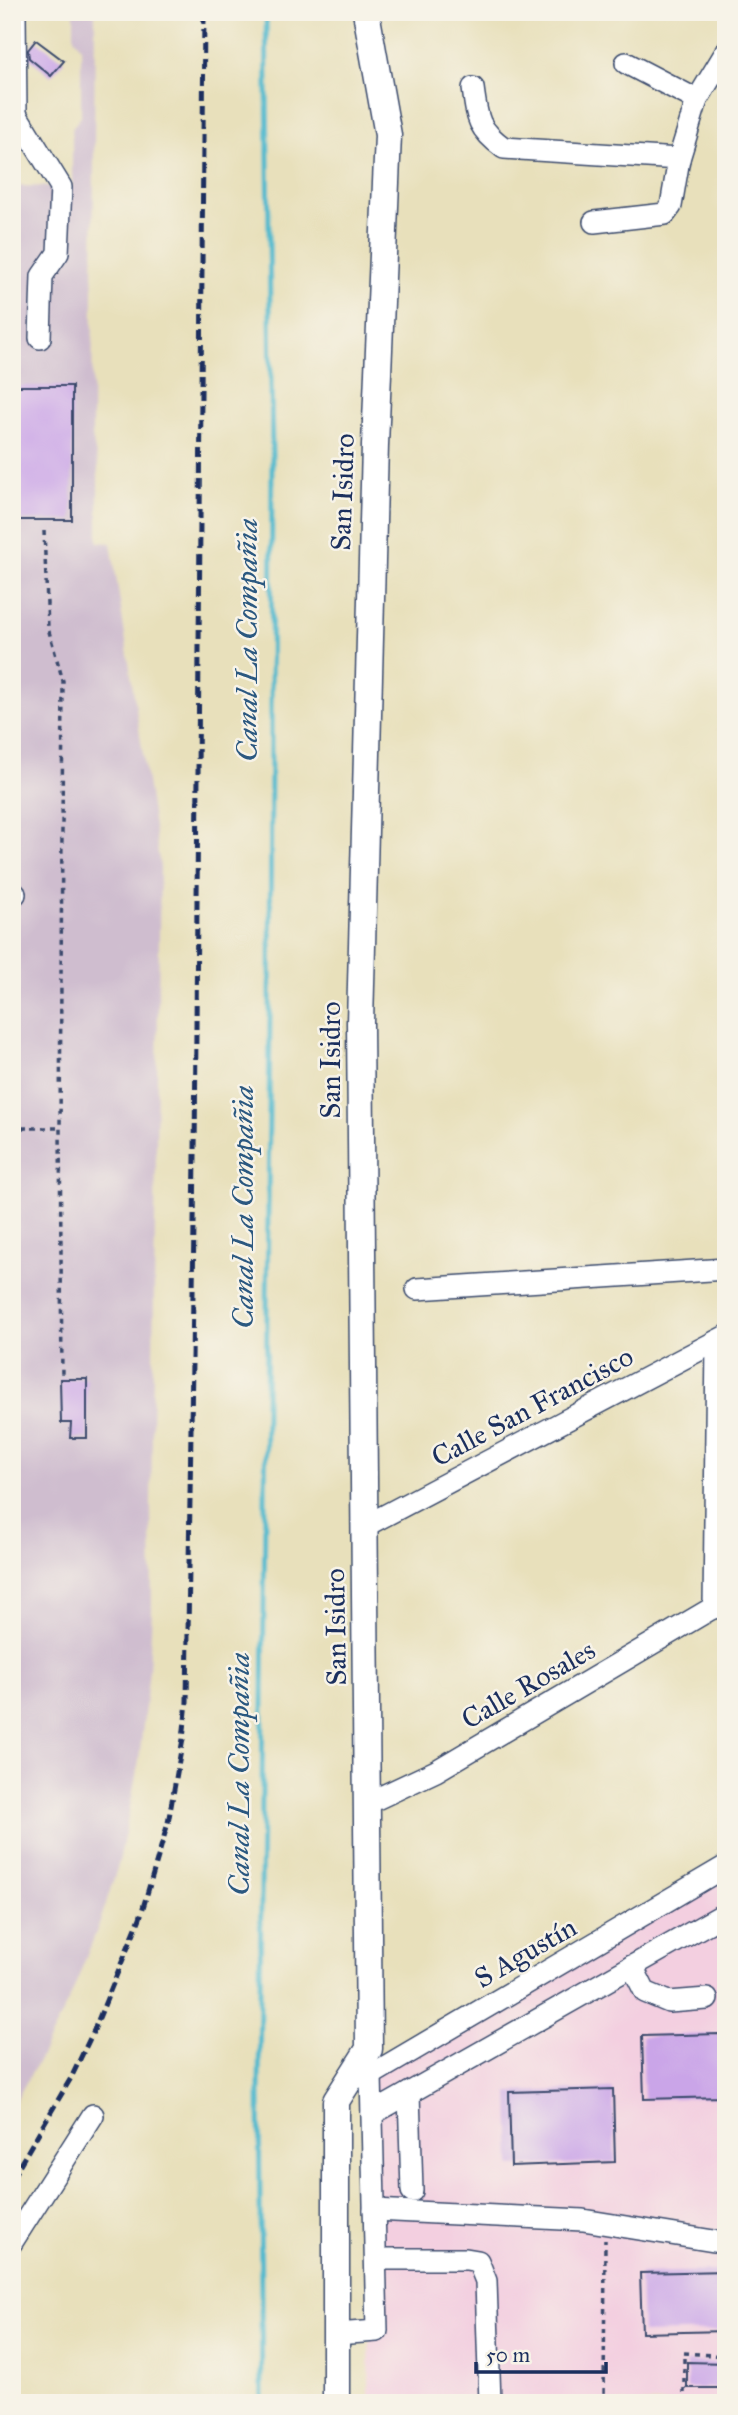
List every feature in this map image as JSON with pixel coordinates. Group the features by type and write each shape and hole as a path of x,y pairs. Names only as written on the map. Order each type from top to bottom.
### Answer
{"main road":[{"name":"San Isidro","path":"352,2085 369,2049 360,1023 374,445 388,135 366,12"},
{"path":"336,2403 336,2165 352,2085"}],"street":[{"path":"15,12 16,114 61,187 58,253 42,276 40,338"},
{"path":"594,222 664,214 671,206 679,159 697,100 726,52"},
{"path":"625,63 697,100"},
{"path":"474,88 476,113 486,135 504,148 679,159"},
{"path":"417,1289 726,1269"},
{"path":"720,1604 721,1338"},
{"name":"Calle San Francisco","path":"365,1526 721,1338"},
{"name":"Calle Rosales","path":"368,1803 436,1771 720,1604"},
{"name":"S Agustín","path":"352,2085 726,1866"},
{"path":"372,2114 726,1913"},
{"path":"632,1966 645,1992 669,2002 707,1999"},
{"path":"336,2334 377,2331 372,2114 352,2085"},
{"path":"409,2093 412,2191"},
{"path":"12,2242 93,2115"},
{"path":"336,2165 373,2165"},
{"path":"374,2210 583,2220 726,2243"},
{"path":"376,2259 478,2261 486,2281 489,2403"}],"path":[{"path":"44,531 47,628 63,681 60,1128 62,1379"},
{"path":"12,1128 60,1128"},
{"path":"604,2403 605,2224"},
{"path":"684,2403 684,2353 726,2356"}],"shaded area":[{"path":"74,12 95,12 92,437 98,465 98,542 111,543 160,867 151,1504 152,1611 149,1670 139,1761 119,1862 100,1922 72,1993 12,2107 12,186 72,187 72,129 81,116 81,47 74,38"},
{"path":"726,1876 726,2403 369,2403 372,2075"}],"building":[{"path":"36,40 64,61 51,76 29,58 28,50"},
{"path":"13,386 72,386 72,520 14,520"},
{"path":"60,1379 87,1379 87,1438 70,1438 71,1423 61,1423"},
{"path":"720,2034 722,2097 644,2099 642,2036"},
{"path":"613,2089 615,2162 511,2166 509,2092"},
{"path":"726,2271 726,2331 642,2333 640,2273"},
{"path":"687,2362 726,2363 726,2388 687,2388"}],"waterway":[{"name":"Canal La Compañia","path":"262,2403 259,2092 270,1014 272,456 266,12"}],"railway":[{"path":"12,2178 71,2078 94,2030 140,1918 168,1823 187,1702 195,1156 204,12"}]}
